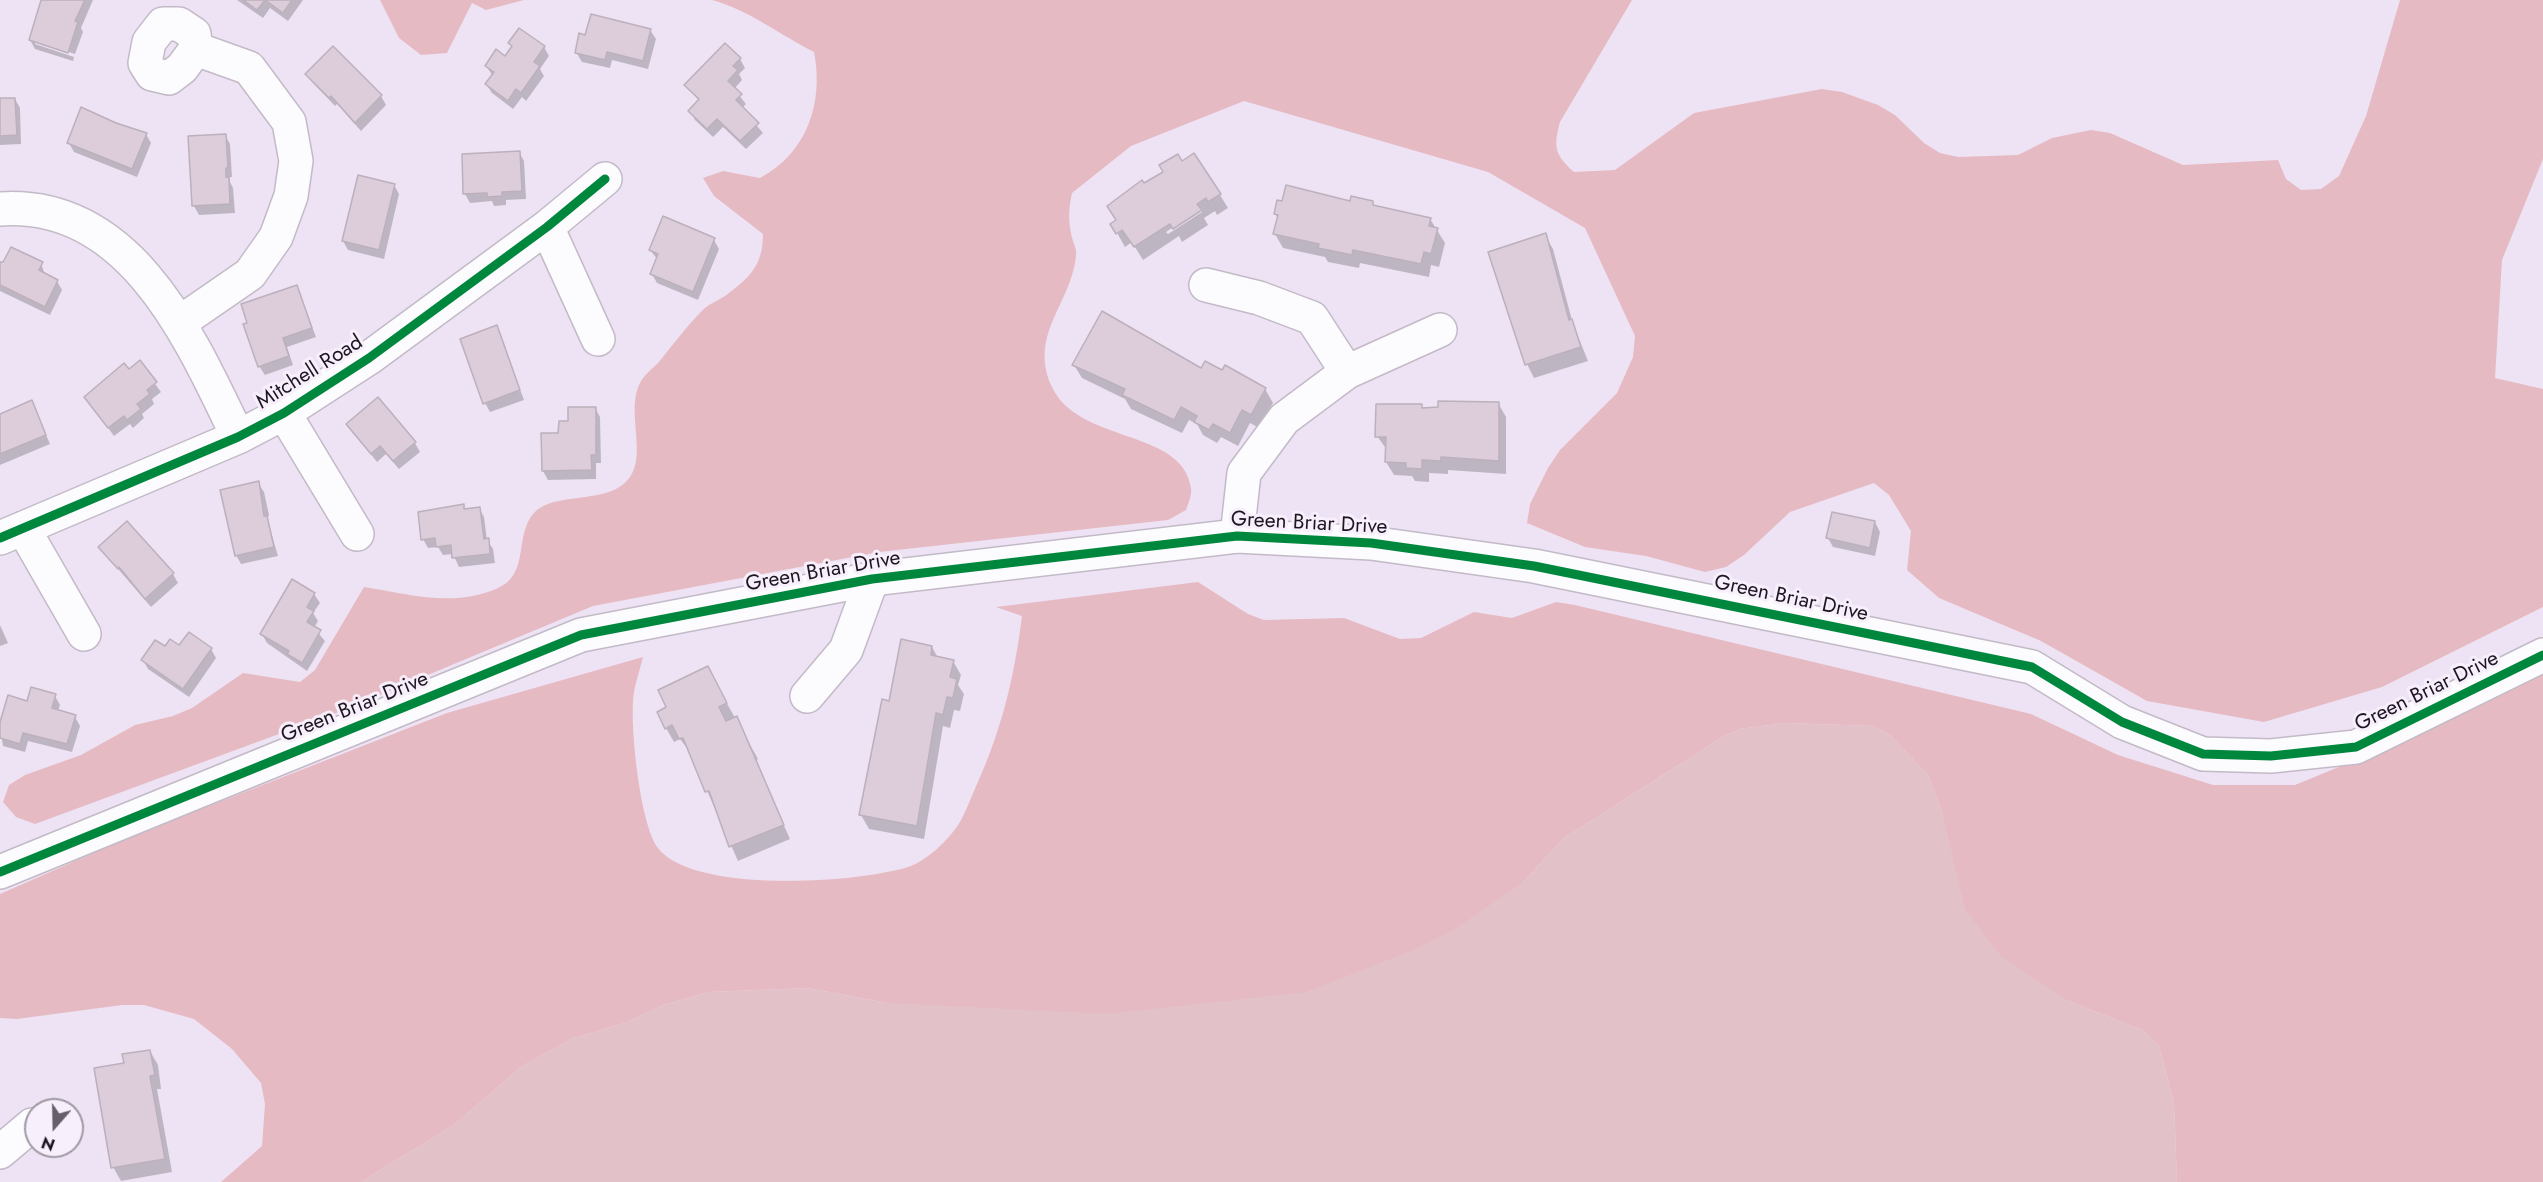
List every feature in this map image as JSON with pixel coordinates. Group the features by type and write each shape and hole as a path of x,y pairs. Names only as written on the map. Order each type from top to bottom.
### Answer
{"street":[{"path":"179,323 250,274 276,237 291,196 296,161 289,122 249,68 196,49"},
{"name":"Mitchell Road","path":"84,634 11,533 238,437 284,413 369,358 547,227 605,179"},
{"name":"Mitchell Road","path":"0,209 18,208 64,218 106,238 150,281 179,323 192,343 238,437"},
{"path":"547,227 598,339"},
{"path":"1206,285 1259,298 1312,318 1347,372"},
{"path":"1237,536 1244,473 1284,419 1347,372 1440,330"},
{"name":"Mitchell Road","path":"284,413 357,534"},
{"name":"Green Briar Drive","path":"0,873 582,635 872,579 1237,536 1371,543 1534,566 2032,667 2122,722 2203,754 2271,756 2356,747 2543,655"},
{"path":"807,696 846,650 872,579"},
{"path":"0,1152 24,1132"}],"shaded area":[{"path":"380,0 524,0 486,10 472,3 447,53 421,55 399,38"},
{"path":"712,0 1632,0 1560,122 1557,150 1563,161 1574,172 1615,170 1694,113 1822,89 1842,92 1878,105 1895,115 1924,143 1940,153 1958,157 2018,155 2052,138 2091,130 2110,133 2183,165 2278,160 2286,179 2301,190 2321,189 2339,176 2366,116 2400,0 2543,0 2543,159 2502,260 2495,378 2543,389 2543,607 2382,687 2264,722 2147,701 2041,641 1939,598 1907,570 1911,531 1889,495 1874,483 1790,512 1744,555 1726,567 1705,572 1646,556 1585,547 1527,523 1530,504 1548,468 1560,450 1617,393 1633,357 1635,336 1585,228 1488,172 1244,101 1131,146 1072,193 1069,223 1076,255 1073,272 1048,334 1045,350 1051,385 1064,404 1083,418 1104,428 1150,444 1169,455 1183,469 1191,488 1186,510 1168,520 879,552 593,606 344,710 35,824 16,817 3,802 9,785 25,775 81,755 135,725 173,716 192,708 243,673 300,682 315,670 364,587 431,598 465,597 498,588 508,582 514,573 524,532 534,513 558,501 602,494 626,481 634,469 636,459 635,404 641,380 705,308 725,296 748,277 760,255 763,234 714,196 703,178 723,171 760,178 776,168 790,155 800,141 814,108 816,71 814,52 752,16"},
{"path":"1198,582 1248,614 1264,620 1344,618 1400,639 1421,638 1474,612 1512,618 1556,602 1575,605 2031,714 2118,755 2213,785 2295,785 2424,732 2543,674 2543,1182 2177,1182 2174,1103 2159,1046 2142,1030 2066,1000 2001,956 1965,909 1943,815 1929,776 1890,735 1874,726 1784,723 1740,729 1721,738 1564,838 1522,883 1455,929 1411,951 1306,992 1107,1014 887,1003 808,988 709,992 664,1005 625,1023 573,1038 521,1067 455,1124 361,1182 221,1182 262,1146 265,1104 261,1083 232,1049 194,1019 144,1005 122,1005 17,1019 0,1018 0,894 132,836 447,713 643,657 634,692 633,726 641,796 646,818 658,848 677,863 705,873 777,881 852,877 908,867 935,851 959,824 992,748 1015,662 1022,616 996,607"},
{"path":"1784,723 1874,726 1890,735 1929,776 1943,815 2066,1000 2142,1030 2159,1046 2174,1103 2177,1182 361,1182 455,1124 521,1067 573,1038 625,1023 664,1005 709,992 808,988 887,1003 1522,883 1564,838 1721,738 1740,729"}],"building":[{"path":"41,0 85,0 75,21 78,22 68,53 29,40"},
{"path":"243,0 265,0 257,10"},
{"path":"265,0 292,0 283,13"},
{"path":"591,14 651,29 643,61 607,52 605,60 575,53 579,33 585,35"},
{"path":"519,28 545,46 534,62 540,66 521,93 516,89 508,101 485,84 494,72 485,66 496,49 505,56 512,46 508,43"},
{"path":"725,43 741,58 733,66 738,70 728,81 742,94 736,100 759,123 740,141 717,119 707,129 688,111 699,99 684,85"},
{"path":"333,46 382,95 355,123 331,96 329,98 305,74"},
{"path":"0,98 15,98 17,135 0,136"},
{"path":"81,107 116,123 147,133 132,169 67,143"},
{"path":"226,134 228,168 226,168 226,177 229,177 230,204 192,206 188,136"},
{"path":"520,151 522,191 502,192 502,196 487,197 487,193 463,194 462,154"},
{"path":"1194,153 1221,194 1208,202 1206,198 1197,204 1202,210 1173,229 1170,224 1134,247 1122,230 1116,234 1110,224 1116,220 1107,206 1142,180 1144,183 1163,172 1159,165 1178,154 1182,161"},
{"path":"358,175 395,184 379,250 342,241"},
{"path":"1286,185 1350,201 1351,196 1373,201 1373,205 1431,218 1429,226 1438,228 1431,254 1424,252 1421,264 1353,250 1352,255 1318,248 1319,244 1273,234 1278,215 1274,214 1277,200 1282,201"},
{"path":"663,216 715,238 693,292 650,274 658,254 649,250"},
{"path":"1546,233 1569,320 1572,319 1581,347 1525,365 1488,252"},
{"path":"11,247 43,262 39,270 58,280 45,307 0,285 0,262 3,262"},
{"path":"297,285 312,328 283,338 289,356 258,367 243,324 247,323 241,304"},
{"path":"1102,311 1201,368 1205,361 1222,370 1225,365 1266,388 1251,415 1242,410 1230,433 1213,424 1209,430 1194,422 1197,416 1181,407 1174,420 1122,395 1125,389 1072,365"},
{"path":"497,325 520,390 483,404 460,339"},
{"path":"140,360 157,382 147,390 150,394 137,404 141,409 127,420 124,416 108,428 84,397 124,363 129,369"},
{"path":"378,397 416,442 393,461 380,446 371,454 346,424"},
{"path":"32,400 46,435 0,454 0,414"},
{"path":"1438,401 1499,402 1499,461 1441,457 1441,461 1422,460 1422,469 1406,468 1406,463 1385,462 1386,437 1375,437 1376,404 1422,404 1422,408 1438,407"},
{"path":"568,407 596,407 596,455 591,455 592,470 542,471 541,433 558,433 559,421 568,421"},
{"path":"259,481 264,516 267,516 274,547 235,556 220,490"},
{"path":"464,504 464,509 480,507 484,539 489,538 490,554 452,558 451,545 436,547 435,538 421,540 418,512"},
{"path":"1832,512 1875,521 1870,548 1826,538"},
{"path":"127,521 174,573 145,599 119,567 118,569 98,547"},
{"path":"292,579 315,593 307,607 314,611 307,622 321,630 302,663 287,654 289,651 260,634"},
{"path":"189,632 212,648 183,689 141,660 155,640 165,646 170,639 179,645"},
{"path":"901,639 932,646 931,655 954,660 950,677 957,679 953,698 947,697 943,715 936,713 917,826 859,815 882,699 889,701"},
{"path":"708,666 727,703 719,707 726,721 737,716 784,825 729,847 709,791 705,792 683,738 679,739 672,725 665,729 657,712 666,707 658,690"},
{"path":"31,687 56,694 52,708 76,715 67,744 23,733 20,744 0,738 0,722 8,695 27,701"},
{"path":"150,1050 155,1075 150,1076 165,1159 111,1168 94,1068 124,1063 122,1054"}],"cycle path":[{"path":"0,538 238,437 284,413 369,358 547,227 605,179"},
{"path":"0,872 581,635 872,579 1237,536 1371,543 1534,566 2032,667 2122,722 2203,754 2271,756 2356,747 2543,655"}]}
